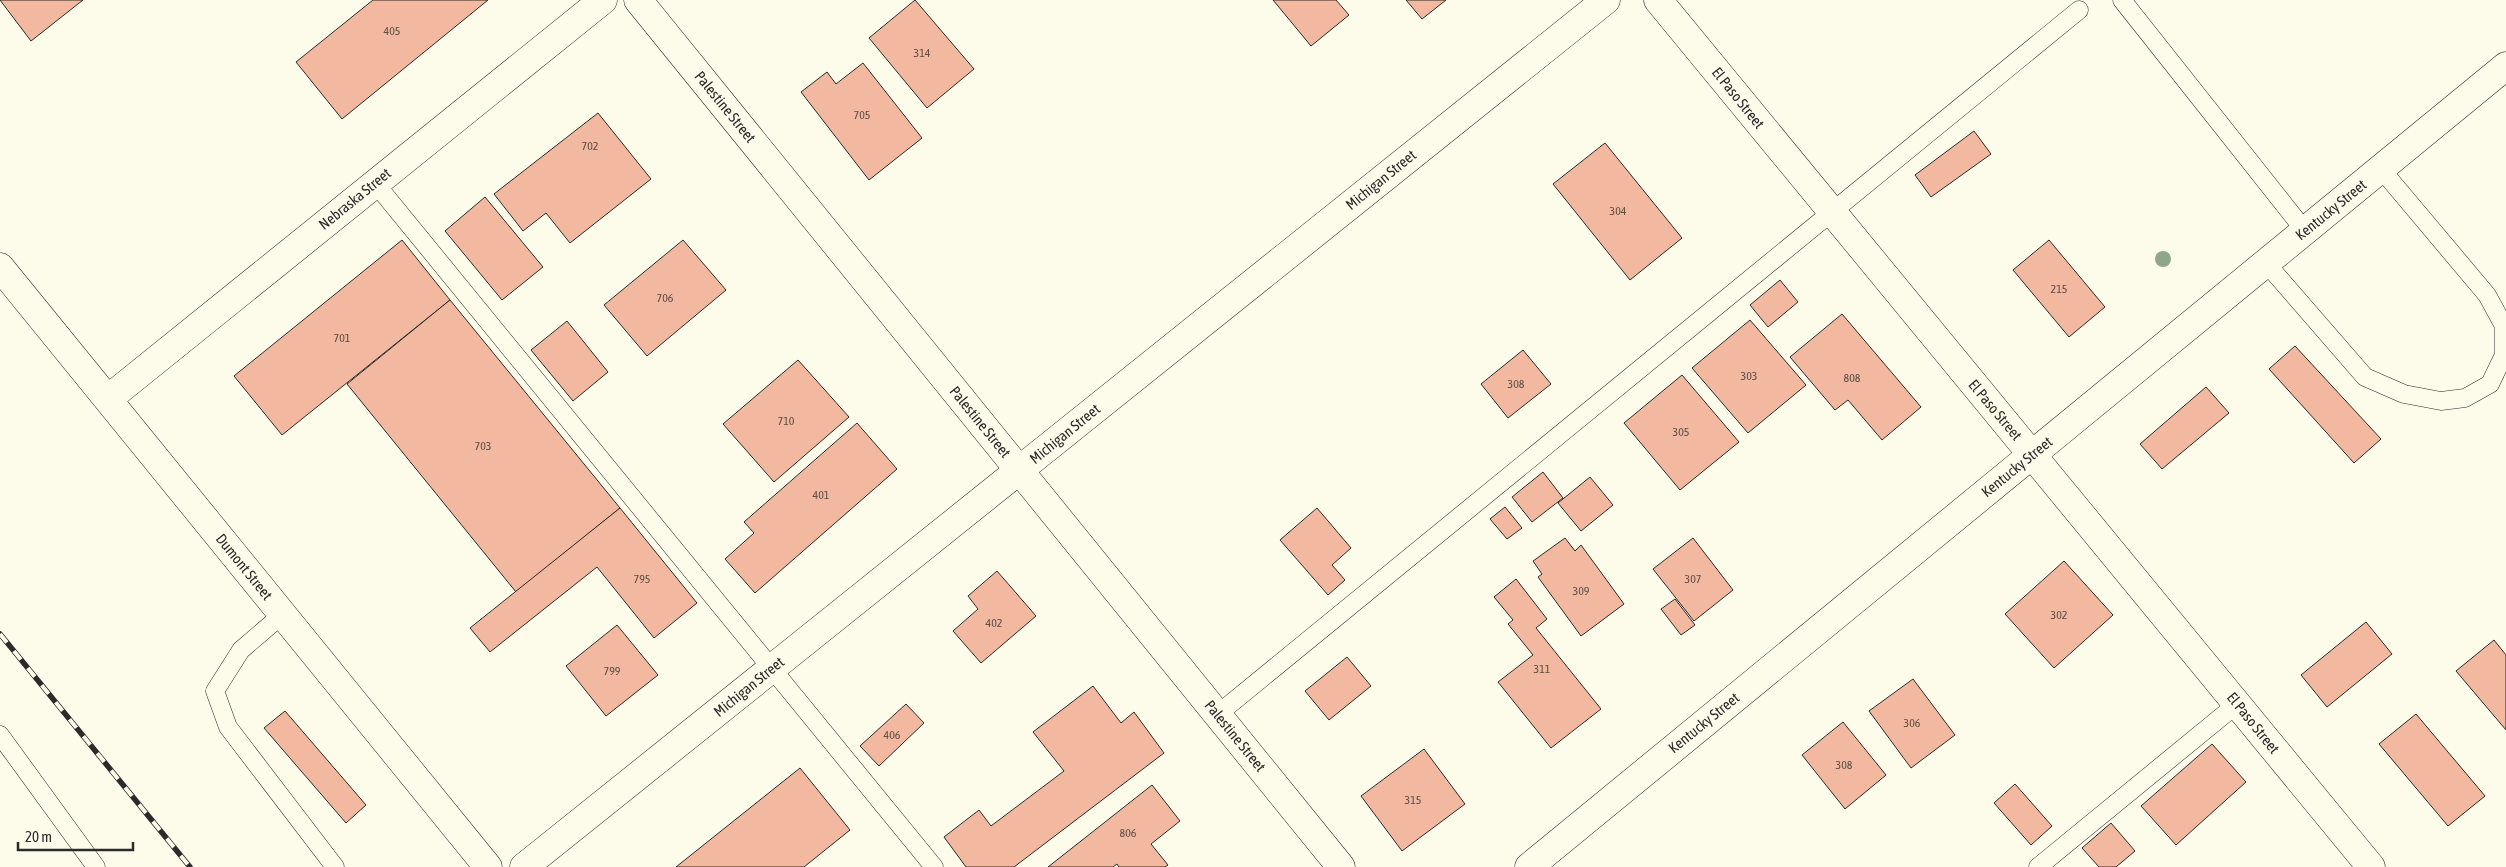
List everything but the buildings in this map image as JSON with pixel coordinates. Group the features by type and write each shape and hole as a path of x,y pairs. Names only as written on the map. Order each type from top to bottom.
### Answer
{"street":[{"name":"Nebraska Street","path":"108,399 603,0"},
{"name":"Palestine Street","path":"638,0 1341,867"},
{"name":"Michigan Street","path":"524,867 1606,0"},
{"name":"El Paso Street","path":"1658,0 2371,867"},
{"name":"Kentucky Street","path":"1529,867 2506,66"},
{"name":"Dumont Street","path":"0,267 488,867"}],"lane":[{"path":"2122,0 2305,231"},
{"path":"1218,714 2079,10"},
{"path":"2266,263 2364,377 2404,394 2440,402 2465,398 2490,384 2504,355 2504,326 2488,295 2381,169"},
{"path":"375,183 934,867"},
{"path":"283,614 240,650 215,691 228,727 335,867"},
{"path":"2038,867 2237,704"},
{"path":"0,735 96,867"}],"railway":[{"path":"0,634 190,867"}]}
